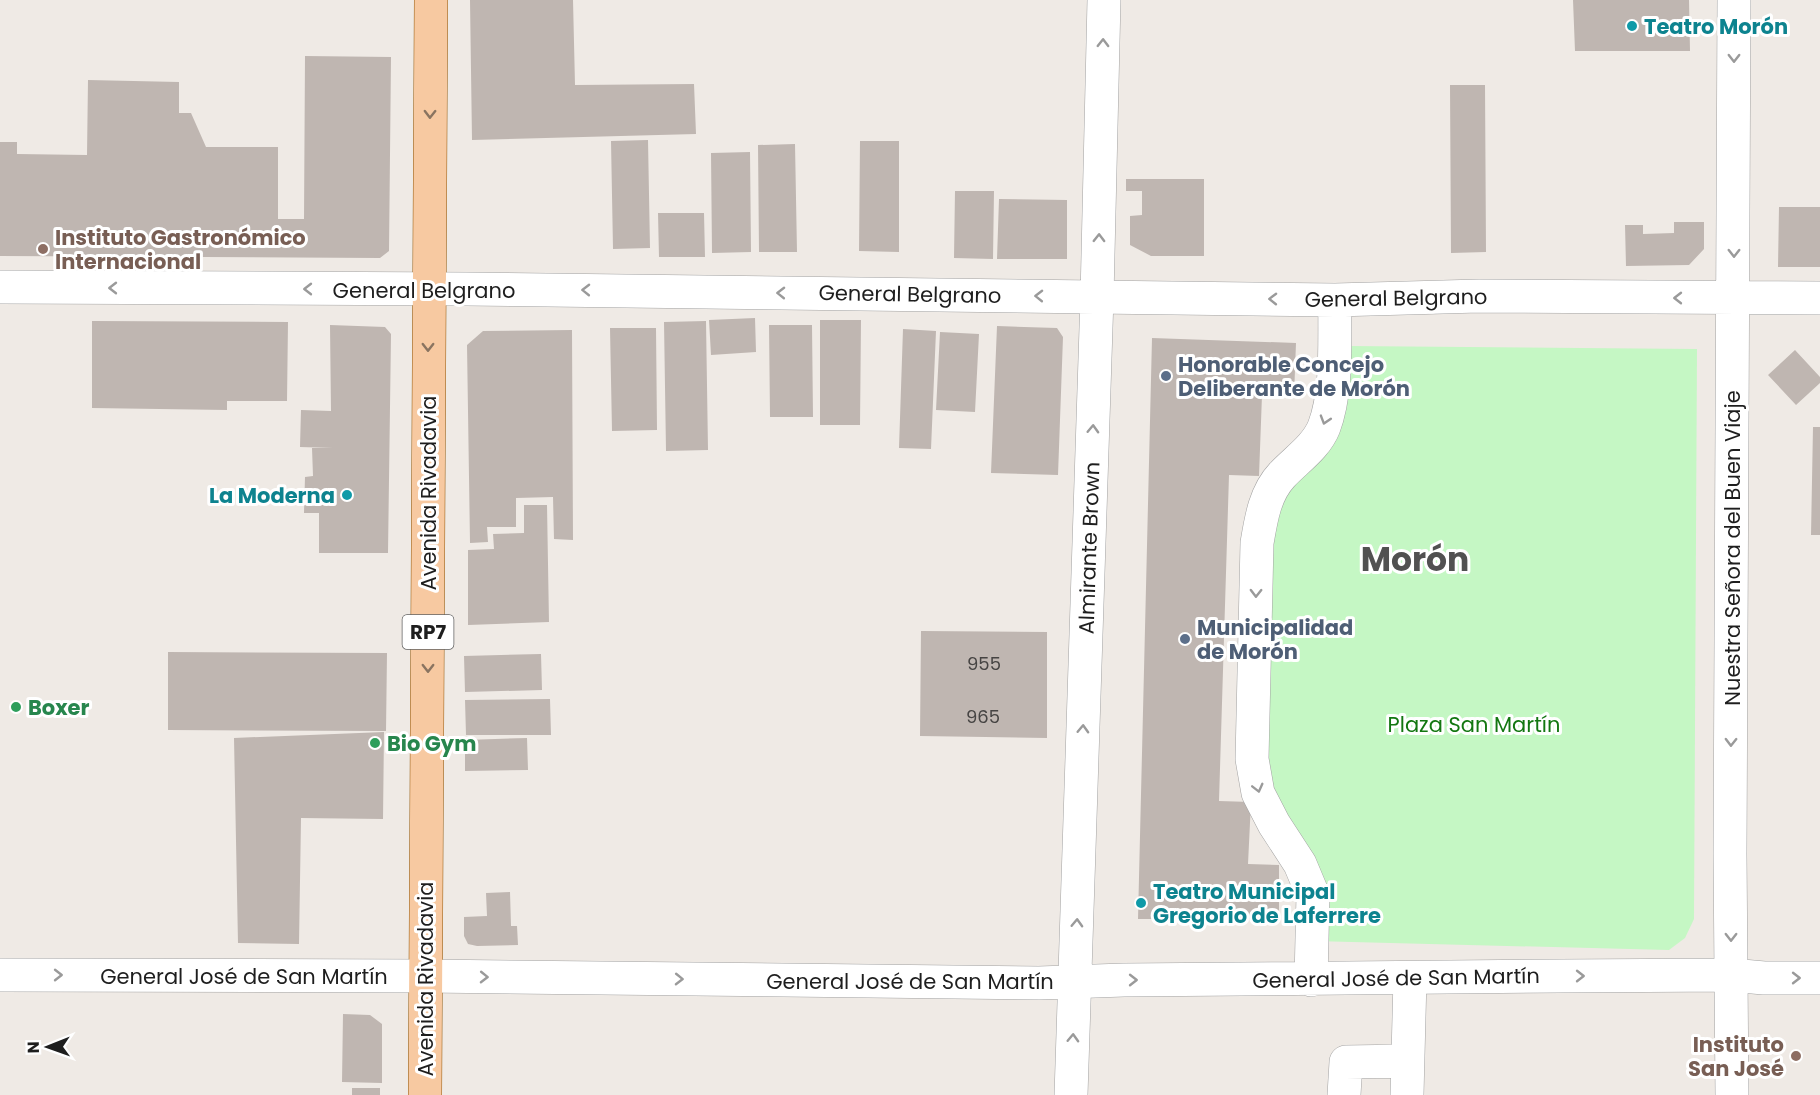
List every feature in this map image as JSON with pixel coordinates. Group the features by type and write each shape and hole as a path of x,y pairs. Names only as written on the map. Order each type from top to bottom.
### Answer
{"main road":[{"name":"Avenida Rivadavia","path":"424,1095 431,0"}],"street":[{"name":"Almirante Brown","path":"1071,1095 1097,297 1104,0"},
{"name":"Nuestra Señora del Buen Viaje","path":"1732,1095 1734,0"},
{"name":"General Belgrano","path":"0,287 430,289 1335,300 1479,296 1820,298"},
{"path":"1311,980 1313,895 1300,864 1274,824 1258,793 1252,759 1257,543 1263,508 1280,477 1306,454 1323,429 1332,397 1335,300"},
{"name":"General José de San Martín","path":"0,975 426,976 1016,983 1731,975 1764,978 1820,978"},
{"path":"1407,1095 1410,978"},
{"path":"1344,1095 1346,1062 1407,1061"}],"green space":[{"name":"Plaza San Martín","path":"1349,346 1697,349 1694,919 1685,938 1669,950 1313,941 1252,759 1257,543"}],"building":[{"path":"470,0 573,0 575,85 694,84 696,134 472,140"},
{"name":"Teatro Morón","path":"1573,0 1689,0 1690,51 1575,51"},
{"path":"305,56 391,57 389,251 380,258 0,256 0,142 17,142 17,154 87,155 88,80 179,82 179,113 191,113 206,147 278,147 278,219 304,219"},
{"path":"1450,85 1485,85 1486,252 1451,253"},
{"path":"648,140 650,248 613,249 611,141"},
{"path":"860,141 899,141 899,252 859,251"},
{"path":"795,144 797,252 759,252 758,145"},
{"path":"750,152 751,252 712,253 711,153"},
{"path":"1126,179 1204,179 1204,256 1151,256 1130,245 1130,216 1142,215 1142,191 1126,191"},
{"path":"955,191 994,191 993,259 954,258"},
{"path":"999,199 1067,200 1067,259 997,259"},
{"path":"1779,207 1820,207 1820,267 1778,267"},
{"path":"658,213 704,213 705,257 659,257"},
{"path":"1674,222 1704,222 1704,249 1689,265 1626,266 1625,225 1643,225 1643,234 1674,233"},
{"path":"755,318 756,352 711,355 709,320"},
{"path":"820,320 861,320 860,425 820,425"},
{"path":"92,321 288,322 287,401 227,401 227,410 92,408"},
{"path":"706,321 708,450 666,451 664,322"},
{"path":"330,325 385,327 391,334 388,553 319,553 319,513 304,513 305,477 313,476 312,448 333,448 300,447 301,410 331,411"},
{"path":"769,325 812,325 813,417 770,417"},
{"path":"997,326 1057,328 1063,337 1058,475 991,473"},
{"path":"610,328 656,328 657,430 612,431"},
{"path":"903,329 936,331 931,449 899,448"},
{"path":"572,330 573,540 554,539 553,497 516,498 516,527 487,527 488,542 470,543 467,345 483,331"},
{"path":"940,332 979,334 975,412 936,410"},
{"name":"Municipalidad de Morón","path":"1152,338 1296,343 1294,396 1262,395 1259,476 1229,475 1219,801 1251,802 1248,864 1279,865 1279,919 1138,919"},
{"path":"1795,350 1820,377 1820,383 1796,405 1768,375"},
{"path":"1813,427 1820,427 1820,535 1811,535"},
{"path":"524,505 547,505 549,622 468,625 468,550 494,549 493,534 524,533"},
{"path":"921,631 1047,632 1047,738 920,736"},
{"path":"168,652 387,653 386,731 168,730"},
{"path":"541,654 542,690 465,692 464,656"},
{"path":"550,699 551,735 466,735 465,700"},
{"path":"384,732 383,819 301,818 299,944 238,943 234,738"},
{"path":"527,738 528,770 465,771 465,740"},
{"path":"510,892 511,926 517,926 518,945 477,946 468,944 464,936 464,917 487,916 486,893"},
{"path":"343,1014 370,1015 382,1024 382,1083 342,1082"},
{"path":"352,1088 380,1088 380,1095 352,1095"}],"place":[{"name":"Teatro Morón","path":"1632,26"},
{"name":"Instituto Gastronómico Internacional","path":"43,249"},
{"name":"Honorable Concejo Deliberante de Morón","path":"1166,376"},
{"name":"La Moderna","path":"347,495"},
{"name":"Municipalidad de Morón","path":"1185,639"},
{"name":"Boxer","path":"16,707"},
{"name":"Bio Gym","path":"375,743"},
{"name":"Teatro Municipal Gregorio de Laferrere","path":"1141,903"},
{"name":"Instituto San José","path":"1796,1056"}],"district":[{"name":"Morón","path":"1415,559"}]}
